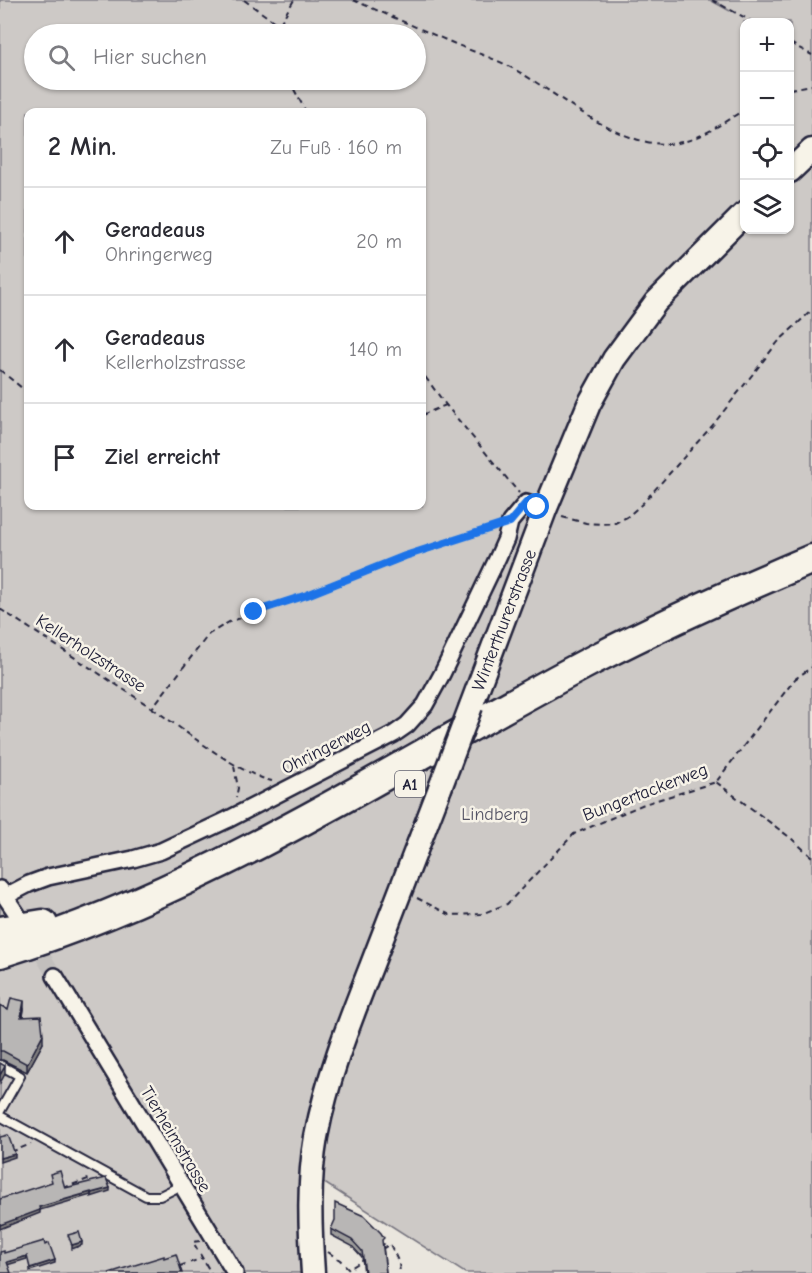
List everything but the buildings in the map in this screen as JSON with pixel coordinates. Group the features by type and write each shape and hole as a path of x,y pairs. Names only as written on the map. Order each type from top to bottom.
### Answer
{"highway":[{"name":"A1","path":"0,953 69,930 147,899 280,834 602,655 716,600 812,559"},
{"name":"A1","path":"0,973 98,939 162,913 226,883 320,834 547,706 644,655 736,611 812,579"},
{"name":"A1","path":"9,922 52,922 147,899"}],"main road":[{"path":"794,166 812,150"},
{"name":"Winterthurerstrasse","path":"313,1273 311,1175 316,1138 333,1068 471,706 536,507 614,359 656,302 740,217"}],"street":[{"name":"Ohringerweg","path":"3,892 48,877 153,854 227,820 394,734 415,717 442,674 506,539 510,522 536,507"},
{"path":"3,892 9,922"},
{"name":"Tierheimstrasse","path":"55,976 235,1273"}],"lane":[{"path":"0,1065 20,1076 0,1111"},
{"path":"0,1116 149,1197 160,1196 182,1185"}],"path":[{"path":"244,0 278,24"},
{"path":"280,24 294,0"},
{"path":"352,0 409,24"},
{"path":"712,0 746,18"},
{"path":"426,31 510,67 590,117 619,132 645,141 665,144 682,143 698,138 740,112"},
{"path":"794,46 812,55"},
{"path":"794,88 812,85"},
{"path":"294,90 304,108"},
{"path":"566,518 601,524 627,517 642,504 712,426 778,342 812,310"},
{"path":"0,370 24,390"},
{"path":"426,378 446,405 536,507"},
{"path":"426,413 446,405"},
{"name":"Kellerholzstrasse","path":"0,609 152,708 209,634 229,622 307,595 405,556 510,522"},
{"name":"Bungertackerweg","path":"401,890 450,915 481,914 507,904 574,834 644,804 716,782 795,679 812,667"},
{"path":"152,708 234,764 263,779 292,786"},
{"path":"227,820 235,805 238,788 234,764"},
{"path":"716,782 792,839 812,857"},
{"path":"8,1153 25,1148 41,1137"},
{"path":"56,1191 105,1173"},
{"path":"384,1240 390,1244 399,1263 400,1273"},
{"path":"379,1251 389,1245"},
{"path":"330,1253 349,1269 369,1257"},
{"path":"180,1266 202,1258 211,1273"}],"green space":[{"name":"Lindberg","path":"0,0 710,0 730,11 714,0 812,0 812,1273 465,1273 312,1175 313,1273 0,1273"}],"tunnel":[{"path":"31,937 55,976"}],"route":[{"path":"254,612 307,595 405,556 510,522 526,503 537,507"}]}
